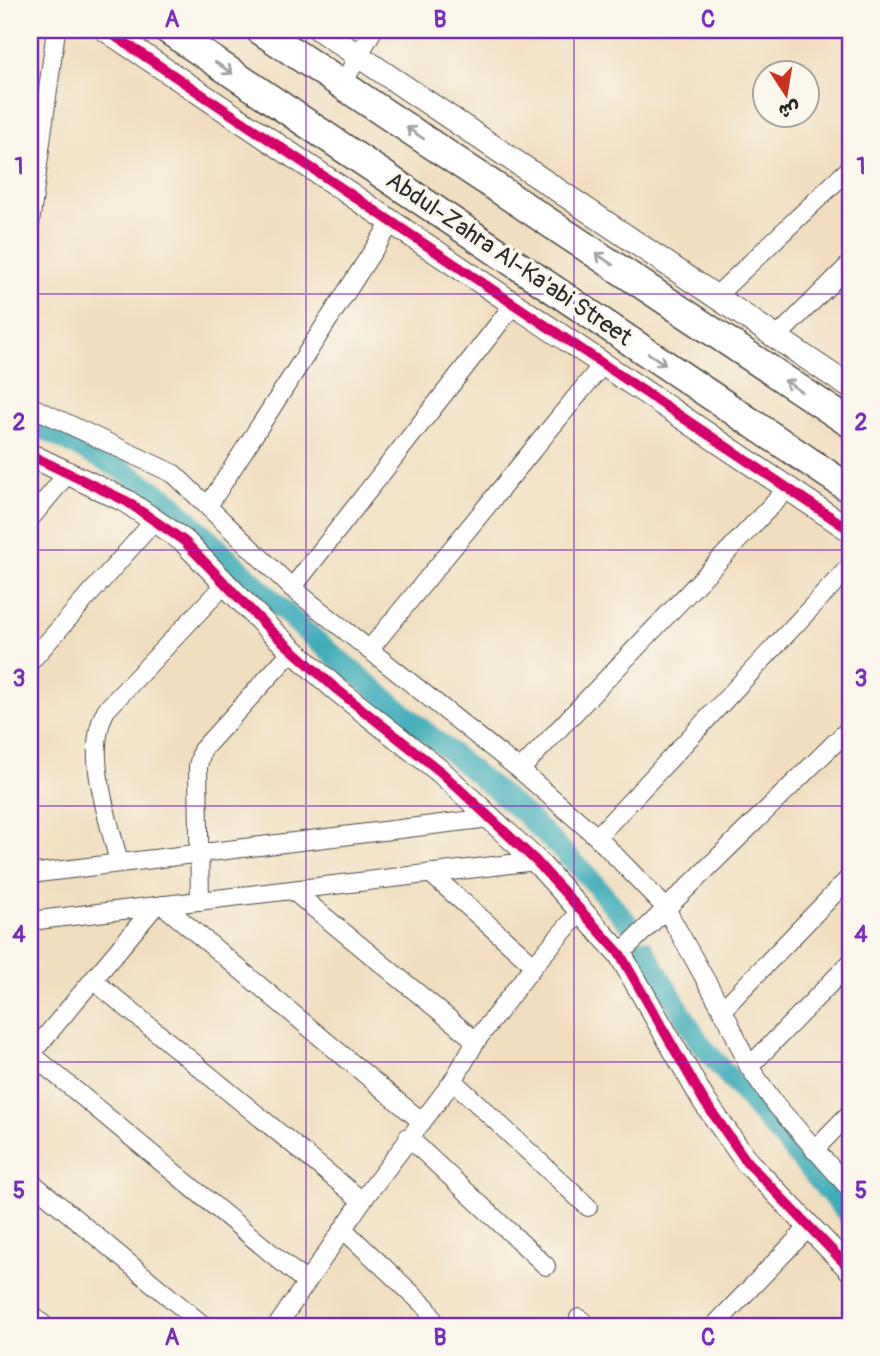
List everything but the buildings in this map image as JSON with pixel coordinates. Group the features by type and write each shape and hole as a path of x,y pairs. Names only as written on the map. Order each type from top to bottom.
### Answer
{"main road":[{"name":"Abdul-Zahra Al-Ka'abi Street","path":"168,30 850,489"},
{"path":"260,30 850,424"}],"street":[{"path":"30,224 56,30"},
{"path":"106,30 850,530"},
{"path":"320,30 850,387"},
{"path":"342,85 373,30"},
{"path":"715,297 850,167"},
{"path":"208,506 391,223"},
{"path":"776,338 850,264"},
{"path":"292,588 515,303"},
{"path":"369,650 603,364"},
{"path":"30,406 174,474 292,588 520,770 597,837 665,907 722,1010 749,1067 814,1150 850,1189"},
{"path":"30,455 126,501 156,519 184,541 293,650 441,772 536,861 620,954 704,1101 747,1162 850,1269"},
{"path":"30,519 68,473"},
{"path":"520,770 789,488"},
{"path":"30,663 156,519"},
{"path":"597,837 850,566"},
{"path":"118,863 97,764 95,741 98,725 106,710 226,584"},
{"path":"200,901 197,853 198,766 202,750 293,650"},
{"path":"620,954 850,728"},
{"path":"30,874 491,818"},
{"path":"30,922 536,861"},
{"path":"430,873 534,965"},
{"path":"722,1010 850,877"},
{"path":"292,890 476,1041"},
{"path":"159,906 30,1054 306,1282"},
{"path":"159,906 421,1121"},
{"path":"277,1326 362,1201 453,1081 476,1041 534,965 580,912"},
{"path":"749,1067 850,963"},
{"path":"93,980 362,1201"},
{"path":"453,1081 588,1207"},
{"path":"814,1150 850,1113"},
{"path":"408,1137 546,1266"},
{"path":"30,1181 204,1326"},
{"path":"715,1326 809,1227"},
{"path":"343,1229 426,1307 437,1326"},
{"path":"30,1313 45,1326"}],"waterway":[{"path":"30,422 124,471 167,499 305,631 522,812 586,874 627,922"},
{"path":"644,949 699,1042 850,1217"}],"cycle path":[{"path":"106,30 850,530"},
{"path":"30,455 126,501 184,541 271,631 335,688 441,772 536,861 620,954 704,1101 747,1162 850,1269"}]}
